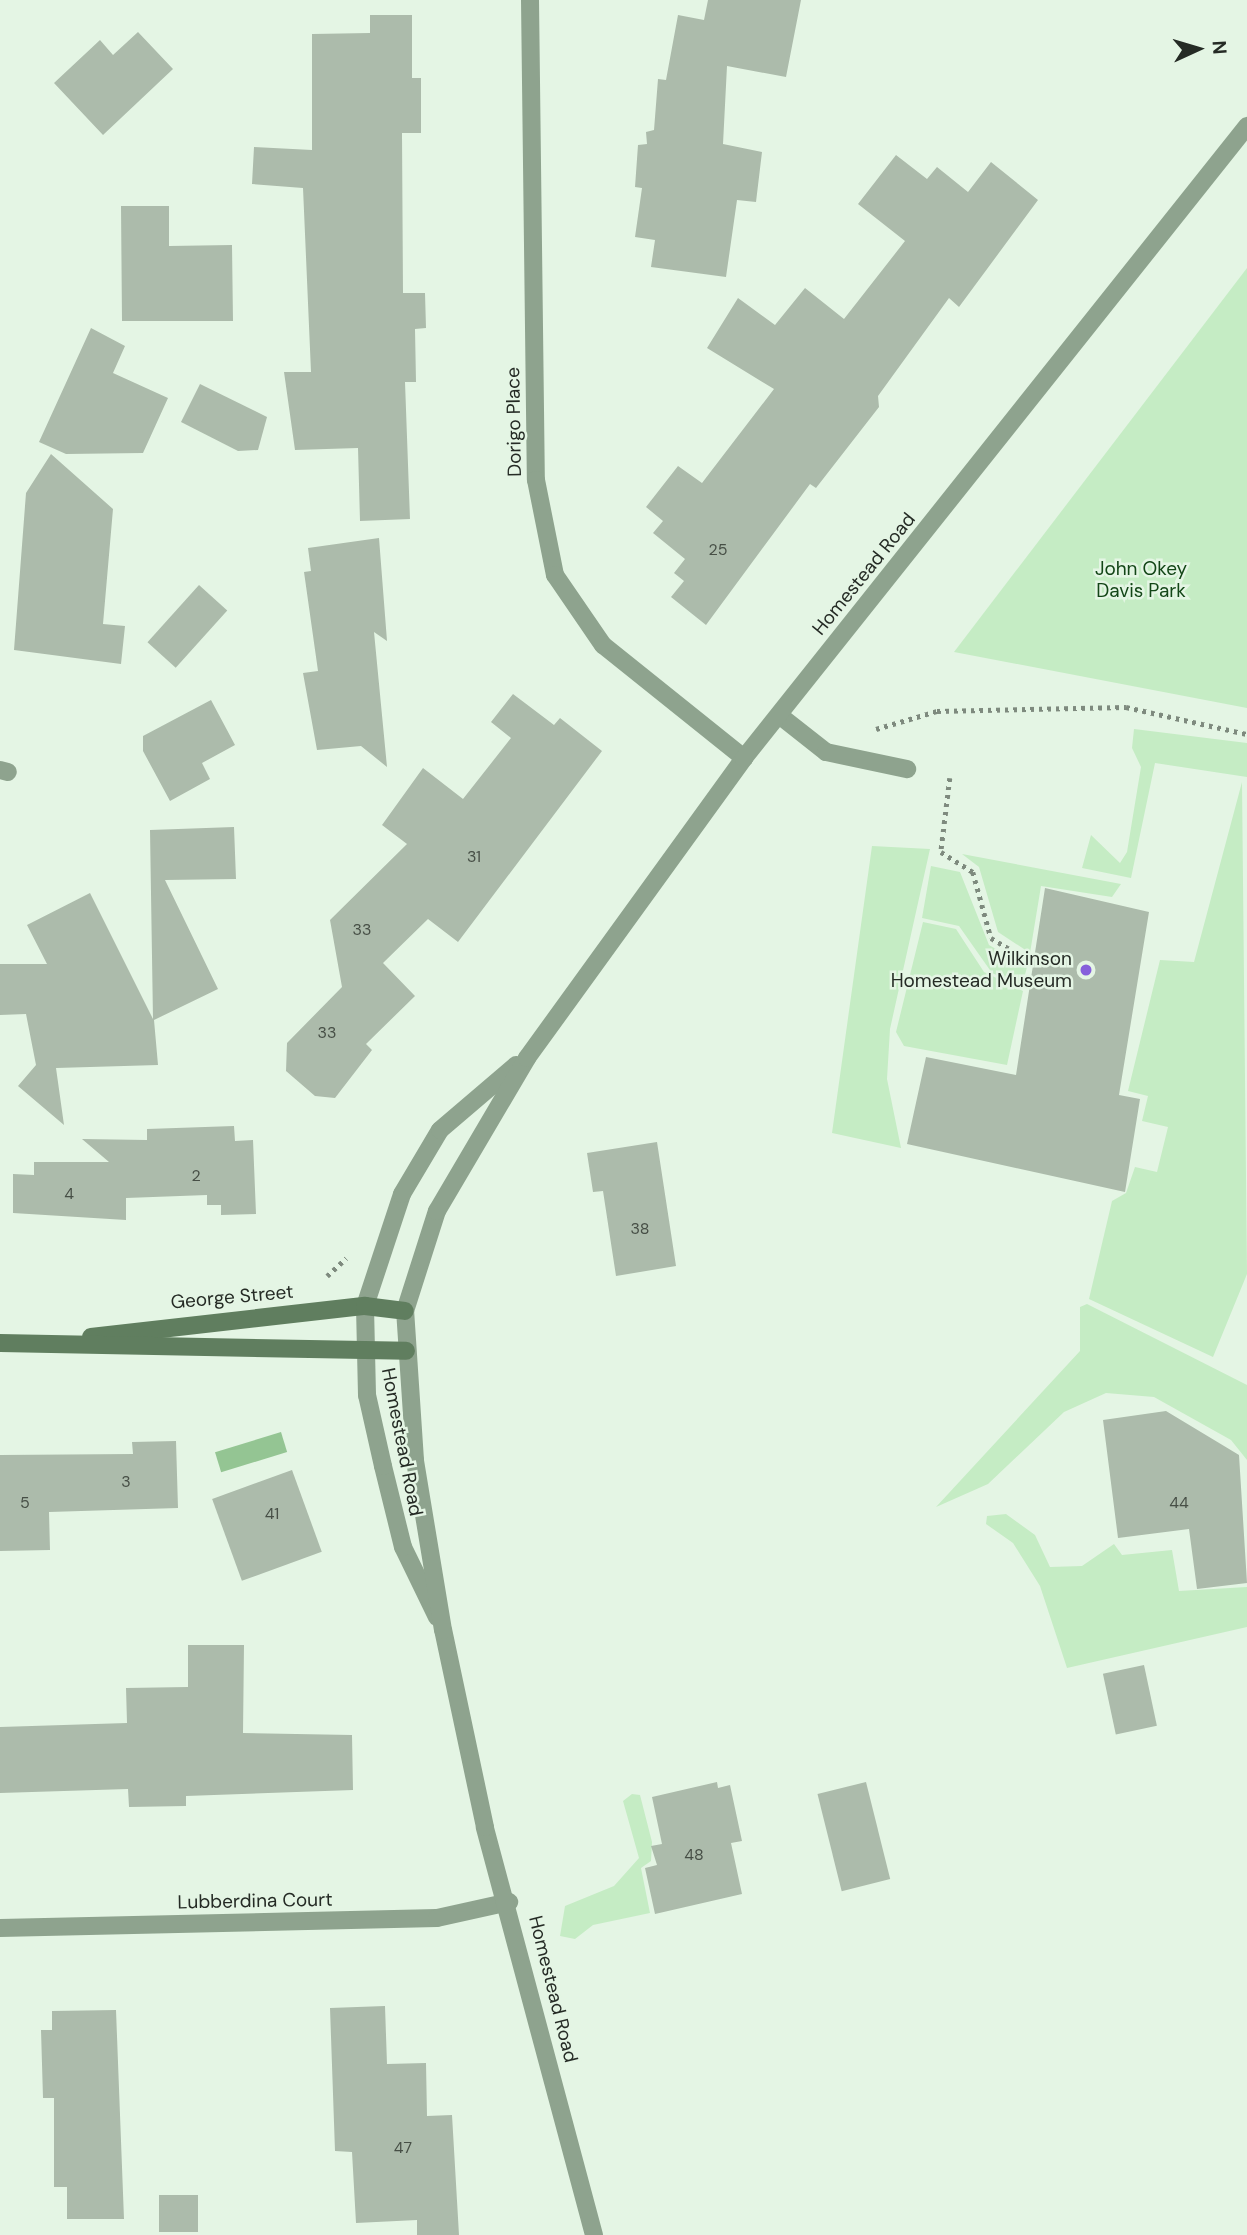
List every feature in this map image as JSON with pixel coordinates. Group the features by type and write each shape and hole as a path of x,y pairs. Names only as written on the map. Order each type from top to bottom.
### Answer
{"main road":[{"name":"George Street","path":"64,1342 166,1324 365,1306 405,1311"},
{"name":"George Street","path":"0,1343 64,1342 406,1351"}],"street":[{"name":"Dorigo Place","path":"530,0 536,480 555,575 603,645 744,758"},
{"name":"Homestead Road","path":"594,2235 509,1902 485,1827 443,1630 415,1460 405,1311 437,1210 527,1058 744,758 1247,126"},
{"path":"779,715 826,751 907,769"},
{"name":"Homestead Road","path":"443,1630 403,1547 367,1395 365,1306 402,1194 440,1130 527,1058"},
{"name":"Lubberdina Court","path":"0,1928 437,1918 509,1902"}],"path":[{"path":"863,732 937,711 1126,707 1247,734"},
{"path":"950,778 941,852 973,872 991,938 1028,960"}],"green space":[{"name":"John Okey Davis Park","path":"1247,268 1247,708 954,652"},
{"path":"1134,729 1247,743 1247,777 1155,763 1131,878 1082,868 1091,835 1120,863 1127,852 1141,767 1132,748"},
{"path":"1242,782 1247,1274 1213,1357 1089,1299 1112,1201 1126,1193 1135,1167 1157,1172 1168,1127 1142,1121 1148,1096 1128,1091 1160,960 1194,962"},
{"path":"872,846 930,849 890,1029 887,1079 901,1148 832,1133"},
{"path":"962,854 1121,884 1112,897 1041,886 1030,953 998,932 979,867"},
{"path":"931,866 960,872 989,945 1027,967 1022,986 992,973 959,926 922,918"},
{"path":"923,922 956,929 984,972 1023,991 1007,1065 904,1046 896,1032"},
{"path":"1087,1304 1247,1385 1247,1460 1231,1440 1154,1397 1106,1393 1064,1412 988,1484 936,1507 1080,1351 1080,1307"},
{"path":"1006,1514 1035,1535 1050,1567 1082,1566 1114,1544 1122,1555 1172,1550 1179,1591 1247,1587 1247,1627 1067,1668 1040,1586 1013,1543 986,1524 987,1516"},
{"path":"632,1794 640,1795 652,1842 651,1861 641,1868 650,1913 593,1925 575,1939 560,1936 565,1906 614,1886 639,1858 623,1801"}],"shaded area":[{"path":"281,1432 287,1452 221,1472 215,1452"}],"building":[{"path":"708,0 801,0 786,77 727,66 723,144 762,152 756,202 737,200 726,277 651,267 655,240 635,237 642,188 635,187 638,145 647,144 646,132 654,130 658,79 666,80 678,15 704,20"},
{"path":"370,15 412,15 412,78 421,78 421,133 402,133 403,293 425,293 426,328 415,329 416,382 405,382 410,519 360,521 358,448 295,450 284,372 311,372 303,188 252,184 254,147 312,150 312,34 370,33"},
{"path":"138,32 173,69 103,135 54,83 100,40 113,55"},
{"path":"896,155 927,179 937,167 968,192 991,162 1038,200 959,307 949,298 878,396 879,407 816,488 810,484 706,625 671,597 684,581 674,573 685,559 653,533 663,521 646,507 678,466 702,483 774,389 707,348 738,298 775,325 805,288 844,319 905,241 858,204"},
{"path":"121,206 169,206 169,246 232,245 233,321 122,321"},
{"path":"91,328 125,346 113,373 168,398 143,453 66,454 39,442"},
{"path":"200,384 267,417 258,450 238,451 181,422"},
{"path":"51,454 113,509 103,624 125,626 121,664 14,650 26,493"},
{"path":"379,538 387,641 374,632 387,767 361,746 317,750 303,673 318,671 304,572 311,571 308,548"},
{"path":"199,585 227,610 176,668 147,642"},
{"path":"513,694 554,725 560,718 602,751 458,942 428,919 383,963 415,996 366,1044 372,1050 335,1098 315,1096 286,1071 287,1043 342,987 330,920 407,844 382,825 423,768 463,799 511,738 491,722"},
{"path":"211,700 235,745 202,763 210,779 170,801 143,751 143,736"},
{"path":"234,827 236,879 165,880 218,989 154,1020 158,1065 56,1068 64,1125 18,1086 36,1065 26,1014 0,1015 0,964 47,964 27,925 90,893 153,1019 150,830"},
{"path":"1045,888 1149,912 1119,1095 1140,1099 1125,1192 907,1144 926,1057 1016,1075"},
{"path":"234,1126 235,1141 253,1140 256,1214 221,1215 221,1205 207,1205 207,1195 126,1198 126,1220 13,1213 13,1174 34,1175 34,1162 109,1162 82,1139 147,1140 147,1129"},
{"path":"657,1142 676,1266 616,1276 603,1191 593,1192 587,1153"},
{"path":"1166,1411 1239,1455 1247,1583 1197,1589 1189,1529 1118,1538 1103,1420"},
{"path":"176,1441 178,1508 49,1512 50,1550 0,1551 0,1455 133,1454 132,1442"},
{"path":"292,1470 322,1552 242,1581 212,1499"},
{"path":"188,1645 244,1645 243,1733 352,1735 353,1790 186,1796 186,1806 129,1807 128,1789 0,1793 0,1727 127,1723 126,1688 188,1687"},
{"path":"1144,1665 1157,1726 1116,1734 1103,1674"},
{"path":"717,1782 718,1788 730,1785 742,1841 731,1843 742,1894 655,1914 645,1868 657,1865 651,1846 662,1844 652,1797"},
{"path":"866,1782 890,1879 842,1891 817,1794"},
{"path":"385,2006 387,2064 426,2063 427,2116 452,2115 459,2235 417,2235 417,2220 356,2223 352,2152 335,2151 330,2008"},
{"path":"116,2010 124,2219 67,2219 67,2187 54,2187 54,2098 43,2098 41,2030 52,2030 52,2011"},
{"path":"159,2195 198,2195 198,2232 159,2232"}],"place":[{"name":"Wilkinson Homestead Museum","path":"1086,970"}]}
